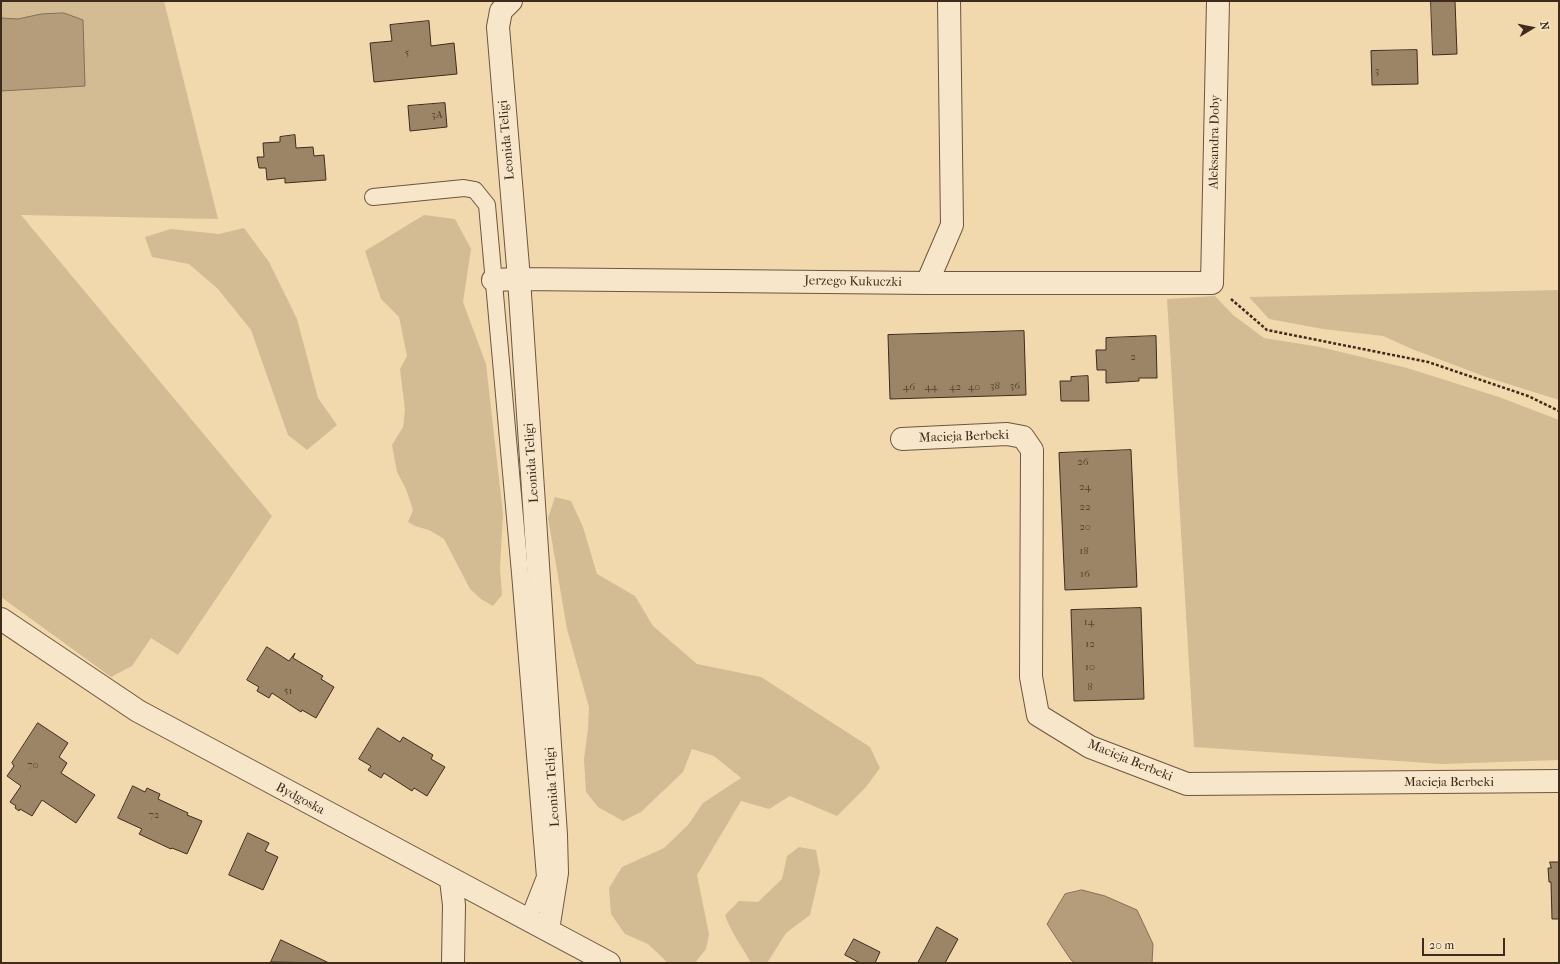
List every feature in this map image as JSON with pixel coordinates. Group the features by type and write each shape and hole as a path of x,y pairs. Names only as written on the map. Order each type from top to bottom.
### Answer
{"street":[{"name":"Leonida Teligi","path":"511,1 501,11 498,27 519,278 556,835 557,873 548,930"},
{"path":"927,283 952,224 949,1"},
{"name":"Aleksandra Doby","path":"1212,283 1218,1"},
{"name":"Jerzego Kukuczki","path":"493,280 519,278 927,283 1212,283"},
{"name":"Macieja Berbeki","path":"902,439 1007,434 1023,437 1032,450 1031,677 1038,715 1090,747 1187,784 1559,781"},
{"name":"Bydgoska","path":"1,618 138,711 451,880 609,963"},
{"path":"451,880 454,905 453,963"}],"lane":[{"path":"373,197 464,188 475,190 487,205 520,573 545,877 528,920"}],"path":[{"path":"1212,283 1267,330 1428,362 1528,396 1559,411"}],"shaded area":[{"path":"1,1 164,1 218,219 21,215 272,516 178,655 151,638 132,666 111,677 1,597"},
{"path":"64,13 83,20 85,86 1,91 1,18 18,19 41,14"},
{"path":"424,215 455,219 471,249 463,302 486,364 503,514 500,568 502,595 493,606 481,599 470,589 444,539 429,530 415,526 408,522 413,510 406,489 397,472 392,445 403,427 405,410 400,369 407,356 399,317 381,299 365,251"},
{"path":"244,228 269,262 297,319 318,398 337,425 307,450 288,435 251,330 218,289 189,264 152,257 145,237 171,229 219,234"},
{"path":"1559,290 1559,400 1486,377 1412,349 1383,336 1323,329 1269,319 1249,297"},
{"path":"1215,296 1233,315 1264,338 1320,347 1407,368 1499,397 1559,420 1559,760 1442,764 1194,747 1167,299"},
{"path":"555,497 571,501 583,527 597,574 635,596 653,626 697,664 761,677 870,747 880,768 866,787 837,816 790,796 769,809 741,801 697,875 709,934 706,949 695,963 668,963 648,944 625,934 611,914 609,888 622,867 664,848 688,825 703,803 741,778 714,756 692,749 683,772 641,812 623,821 598,807 586,792 584,759 589,707 567,629 548,518"},
{"path":"799,847 816,850 820,872 810,915 786,933 767,963 751,963 733,934 725,915 739,901 758,902 782,879 787,856"},
{"path":"1082,890 1105,896 1137,910 1153,944 1152,963 1075,963 1071,960 1047,924 1065,894"}],"building":[{"path":"1431,1 1455,1 1457,54 1433,55"},
{"path":"429,21 431,46 454,43 457,74 374,82 370,43 392,41 390,25"},
{"path":"1417,50 1418,84 1372,85 1371,51"},
{"path":"445,103 447,127 410,131 408,106"},
{"path":"295,135 296,148 313,147 314,156 324,155 326,180 285,183 285,178 267,180 266,168 259,168 257,157 264,157 263,143 280,142 280,137"},
{"path":"1024,331 1026,395 890,399 888,335"},
{"path":"1156,336 1157,378 1139,378 1139,381 1106,383 1106,370 1097,370 1096,350 1106,350 1106,338"},
{"path":"1088,376 1089,401 1061,401 1060,381 1071,381 1071,377"},
{"path":"1131,450 1137,587 1065,590 1059,453"},
{"path":"1141,608 1144,699 1074,701 1071,610"},
{"path":"267,647 289,661 295,653 293,658 323,676 321,679 334,687 316,718 302,710 301,712 272,693 269,698 257,691 259,687 247,680"},
{"path":"38,723 68,743 59,757 67,763 61,773 95,795 76,823 42,800 32,816 20,809 19,811 15,808 16,806 10,802 21,786 7,776 14,766 12,763"},
{"path":"378,728 400,742 403,737 433,755 431,759 445,767 427,796 414,788 412,791 384,773 381,778 368,770 371,766 359,759"},
{"path":"133,786 145,792 147,788 160,794 158,799 188,813 187,815 202,821 187,854 172,848 171,849 139,834 142,829 118,818"},
{"path":"248,833 269,843 265,851 278,857 263,890 229,875"},
{"path":"1550,862 1559,862 1559,919 1552,919 1551,882 1549,882 1548,868 1551,868"},
{"path":"937,927 958,939 945,963 918,963"},
{"path":"854,939 880,952 875,963 860,963 845,955"},
{"path":"281,940 329,963 271,962"}]}
